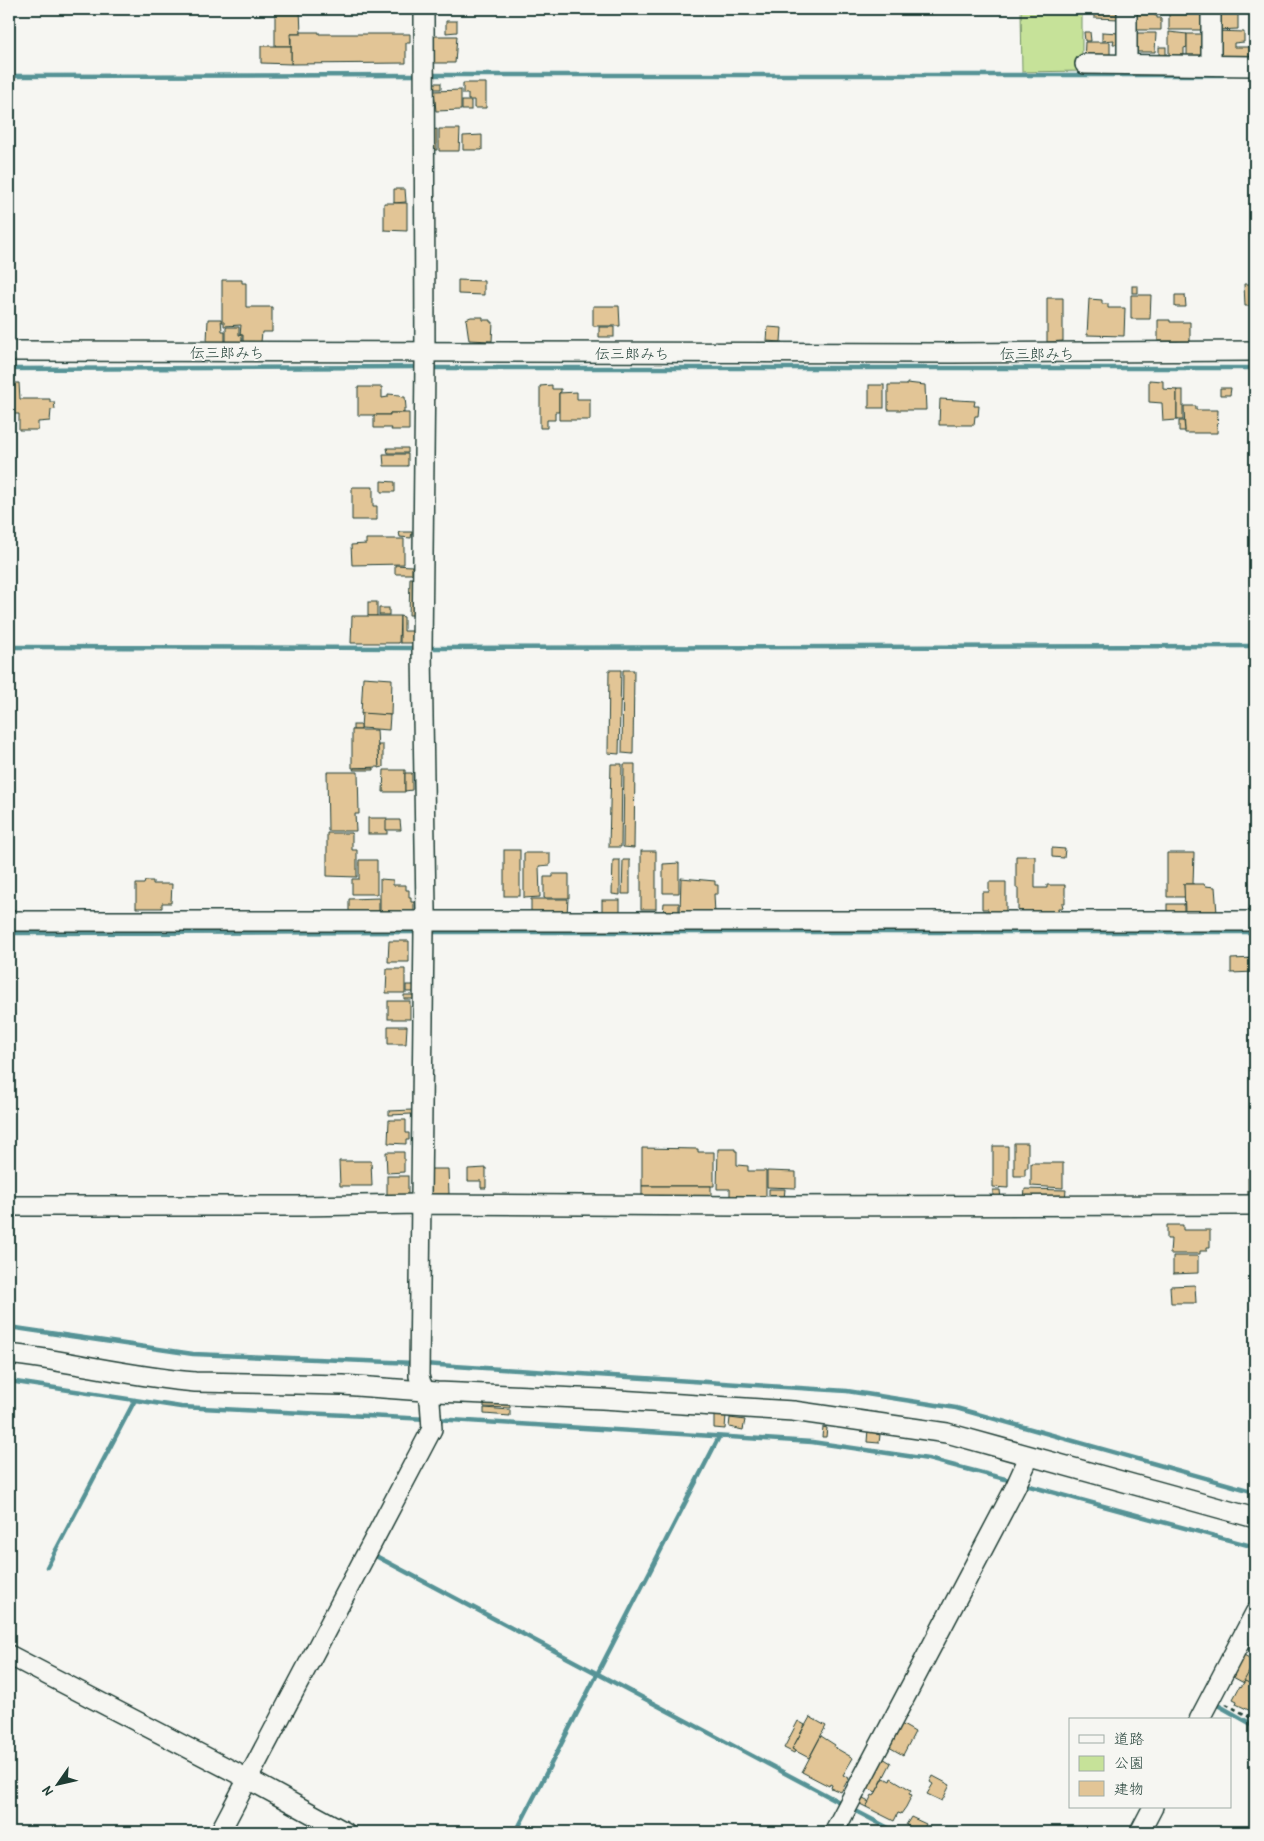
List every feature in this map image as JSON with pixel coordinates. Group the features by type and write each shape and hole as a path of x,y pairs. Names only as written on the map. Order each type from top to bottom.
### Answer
{"street":[{"path":"220,1832 432,1428 430,1401 421,1383 420,1364 424,929 426,910 422,651 425,362 424,9"},
{"path":"1127,9 1127,64"},
{"path":"1211,9 1211,64"},
{"path":"1085,64 1255,66"},
{"name":"伝三郎みち","path":"9,351 425,362 1255,351"},
{"path":"9,921 424,929 1255,921"},
{"path":"9,1206 421,1204 744,1206 1255,1205"},
{"path":"9,1354 171,1380 231,1384 343,1385 793,1411 947,1433 1255,1518"},
{"path":"834,1832 1018,1482 1029,1457"},
{"path":"1199,1718 1255,1613"},
{"path":"9,1655 345,1832"},
{"path":"1140,1832 1152,1808"}],"path":[{"path":"1211,1696 1255,1720"}],"green space":[{"path":"1021,9 1082,9 1082,71 1022,72"}],"building":[{"path":"275,9 300,9 301,34 290,34 291,46 275,46"},
{"path":"1094,9 1119,9 1119,19 1094,18"},
{"path":"1134,9 1154,9 1154,15 1157,18 1161,18 1161,30 1135,30"},
{"path":"1169,9 1188,9 1191,12 1202,12 1202,30 1169,30"},
{"path":"1217,9 1238,9 1238,29 1217,30"},
{"path":"1252,9 1255,9 1255,31 1253,31"},
{"path":"446,21 457,21 457,32 446,33"},
{"path":"1216,31 1244,32 1244,42 1234,43 1234,47 1251,47 1251,59 1216,57"},
{"path":"301,32 319,32 319,34 410,34 410,43 406,43 406,63 291,64 291,34 301,34"},
{"path":"1084,32 1090,32 1091,41 1085,41"},
{"path":"1102,32 1120,33 1120,44 1113,44 1114,40 1102,41"},
{"path":"1169,32 1187,34 1184,62 1169,62"},
{"path":"1133,33 1156,33 1155,52 1133,52"},
{"path":"1187,34 1202,34 1202,58 1187,58"},
{"path":"1253,34 1255,34 1255,63 1253,58"},
{"path":"433,36 457,36 455,63 433,63"},
{"path":"1085,42 1110,42 1110,62 1084,61"},
{"path":"261,46 291,46 291,64 261,63"},
{"path":"1159,47 1166,47 1166,61 1159,61"},
{"path":"431,83 441,83 441,89 431,89"},
{"path":"463,83 486,83 486,108 474,108 474,100 468,100 468,94 463,94"},
{"path":"461,90 461,110 436,111 434,91"},
{"path":"462,101 471,101 471,110 462,110"},
{"path":"437,129 437,150 431,150 432,130"},
{"path":"439,129 460,129 459,151 439,151"},
{"path":"482,135 482,150 463,150 463,136"},
{"path":"394,189 405,189 406,202 394,203"},
{"path":"384,203 407,203 407,231 384,230"},
{"path":"222,280 242,280 242,283 246,283 246,307 272,307 272,332 262,332 261,342 243,342 243,335 240,335 241,325 224,326 224,322 222,322"},
{"path":"458,280 484,281 484,295 458,294"},
{"path":"1244,284 1255,284 1255,306 1245,306"},
{"path":"1132,286 1138,286 1138,293 1132,293"},
{"path":"1131,295 1151,295 1150,319 1131,319"},
{"path":"1175,295 1185,295 1186,307 1175,307"},
{"path":"1047,298 1063,298 1063,341 1047,342"},
{"path":"1089,299 1102,300 1102,304 1108,304 1108,308 1125,308 1124,336 1087,335"},
{"path":"593,306 619,306 620,326 593,326"},
{"path":"483,317 483,320 491,320 493,322 492,341 469,340 466,319"},
{"path":"208,319 221,319 222,331 225,331 225,342 207,342"},
{"path":"1158,320 1190,322 1190,341 1158,341"},
{"path":"226,327 239,327 242,343 226,343"},
{"path":"599,327 614,327 614,337 599,337"},
{"path":"768,327 782,328 781,342 767,341"},
{"path":"1149,380 1163,381 1163,389 1177,390 1177,420 1163,421 1162,403 1149,402"},
{"path":"9,383 19,383 20,399 50,399 50,402 54,402 55,409 51,410 50,421 38,422 38,430 19,430 19,414 9,414"},
{"path":"907,383 925,385 926,410 888,410 888,385 907,385"},
{"path":"552,385 552,389 561,389 559,393 559,412 555,412 555,420 547,420 547,428 540,428 540,386"},
{"path":"869,385 884,385 884,408 869,408"},
{"path":"358,387 382,387 382,398 388,397 388,394 405,397 406,408 404,408 404,413 358,415"},
{"path":"1220,388 1231,388 1230,395 1220,395"},
{"path":"1177,390 1183,390 1183,420 1177,420"},
{"path":"577,392 577,399 590,399 590,420 559,420 559,393"},
{"path":"940,399 975,401 974,406 979,406 978,416 975,416 974,425 939,425"},
{"path":"1184,406 1196,406 1196,410 1218,410 1217,433 1185,433"},
{"path":"390,413 409,413 409,430 374,428 374,415 390,415"},
{"path":"1179,421 1184,421 1185,431 1179,431"},
{"path":"387,448 408,448 408,453 388,453"},
{"path":"383,454 408,454 408,466 384,466"},
{"path":"381,481 395,482 395,492 381,492"},
{"path":"352,487 373,487 373,506 377,506 377,520 352,520"},
{"path":"399,532 412,532 411,538 400,537"},
{"path":"366,539 404,539 404,564 352,565 351,545 366,544"},
{"path":"395,565 412,566 412,574 395,574"},
{"path":"410,578 413,578 413,615 409,615"},
{"path":"368,602 377,602 377,616 368,616"},
{"path":"379,608 389,608 389,615 379,615"},
{"path":"352,616 400,616 399,643 351,643"},
{"path":"400,616 404,617 404,631 414,631 414,643 400,643"},
{"path":"609,670 621,670 619,754 608,753"},
{"path":"623,670 634,670 633,754 622,753"},
{"path":"363,677 392,679 391,715 361,714"},
{"path":"362,713 390,715 389,730 361,728"},
{"path":"353,725 361,725 361,730 353,730"},
{"path":"352,730 377,730 379,767 352,768"},
{"path":"378,745 383,745 383,767 379,768"},
{"path":"611,764 622,764 621,847 609,847"},
{"path":"624,764 635,764 634,848 623,847"},
{"path":"354,768 374,768 374,770 353,770"},
{"path":"384,770 405,770 405,792 383,792"},
{"path":"327,772 358,772 359,814 355,814 356,831 328,831"},
{"path":"405,773 412,773 412,790 405,791"},
{"path":"368,818 387,818 387,834 368,834"},
{"path":"386,820 400,820 401,830 386,830"},
{"path":"327,833 352,833 352,850 357,850 357,877 327,876"},
{"path":"1052,848 1065,849 1064,858 1052,857"},
{"path":"504,850 520,850 520,896 504,896"},
{"path":"641,851 656,851 656,909 641,909"},
{"path":"524,853 550,853 550,865 539,866 540,897 524,898"},
{"path":"1167,853 1194,853 1193,884 1184,884 1185,897 1167,897"},
{"path":"1016,856 1035,856 1035,888 1047,888 1047,885 1065,885 1065,903 1062,903 1063,908 1058,908 1058,914 1018,914"},
{"path":"359,860 377,860 377,894 352,894 352,879 359,879"},
{"path":"613,860 620,860 620,895 612,894"},
{"path":"623,860 630,860 630,894 622,894"},
{"path":"679,863 679,893 663,893 663,864"},
{"path":"553,874 569,874 569,898 544,898 544,877 553,877"},
{"path":"681,878 715,881 715,885 718,885 718,894 714,894 715,914 680,913"},
{"path":"380,879 393,880 393,885 406,885 411,902 414,902 414,915 380,914"},
{"path":"145,881 153,881 153,884 172,884 171,903 162,903 162,908 136,908 136,884 144,884"},
{"path":"989,882 1006,882 1006,913 988,913 988,909 982,909 982,892 989,892"},
{"path":"1184,884 1204,884 1205,886 1215,887 1217,913 1185,913"},
{"path":"379,898 379,915 349,915 349,899"},
{"path":"531,899 568,899 567,914 531,915"},
{"path":"602,900 620,900 620,912 602,912"},
{"path":"664,903 679,903 679,915 663,915"},
{"path":"1167,904 1184,904 1184,913 1167,913"},
{"path":"389,941 409,941 409,962 388,962"},
{"path":"1255,958 1255,972 1231,973 1231,959"},
{"path":"387,969 405,969 405,993 386,993"},
{"path":"406,985 416,985 416,992 406,992"},
{"path":"404,995 413,995 414,999 404,999"},
{"path":"388,1001 410,1001 410,1019 388,1019"},
{"path":"388,1026 407,1026 406,1044 388,1044"},
{"path":"412,1110 412,1114 389,1115 389,1111"},
{"path":"389,1120 406,1120 406,1133 409,1133 409,1140 406,1140 406,1144 388,1143"},
{"path":"1014,1143 1028,1143 1028,1168 1025,1168 1025,1176 1014,1176"},
{"path":"993,1146 1008,1146 1008,1188 993,1187"},
{"path":"642,1148 698,1149 698,1152 714,1152 714,1186 642,1186"},
{"path":"718,1149 735,1149 737,1151 737,1165 748,1166 748,1171 766,1171 766,1199 730,1199 730,1189 717,1189"},
{"path":"386,1152 404,1152 404,1172 387,1173"},
{"path":"339,1161 371,1161 372,1186 340,1186"},
{"path":"1031,1163 1063,1163 1063,1188 1031,1186"},
{"path":"486,1168 486,1188 481,1188 481,1181 468,1181 468,1169"},
{"path":"431,1169 448,1169 449,1194 429,1194"},
{"path":"767,1171 796,1172 796,1188 767,1187"},
{"path":"387,1176 408,1176 408,1195 387,1195"},
{"path":"1255,1176 1255,1196 1248,1196 1248,1178"},
{"path":"642,1186 711,1186 711,1198 642,1197"},
{"path":"769,1189 785,1189 784,1199 769,1199"},
{"path":"1025,1189 1066,1190 1065,1199 1024,1199"},
{"path":"993,1190 1000,1190 1001,1199 993,1199"},
{"path":"1167,1225 1183,1225 1183,1230 1210,1230 1210,1247 1207,1247 1207,1251 1200,1251 1200,1254 1170,1254 1171,1239 1167,1239"},
{"path":"1173,1256 1198,1256 1198,1273 1173,1274"},
{"path":"1195,1285 1196,1303 1171,1303 1170,1286"},
{"path":"484,1401 510,1402 510,1408 484,1407"},
{"path":"484,1408 510,1410 510,1416 484,1414"},
{"path":"714,1414 726,1415 725,1429 714,1428"},
{"path":"730,1418 745,1420 743,1430 729,1427"},
{"path":"823,1427 827,1428 826,1437 822,1437"},
{"path":"868,1429 877,1429 876,1434 880,1435 879,1443 867,1442"},
{"path":"1255,1631 1255,1653 1246,1648"},
{"path":"1242,1654 1255,1661 1244,1683 1231,1676"},
{"path":"1255,1661 1255,1686 1244,1681"},
{"path":"1245,1681 1255,1686 1255,1713 1236,1704 1237,1701 1233,1699"},
{"path":"810,1717 826,1726 809,1758 792,1749"},
{"path":"798,1721 805,1725 792,1749 795,1751 794,1753 784,1748"},
{"path":"901,1724 915,1732 903,1755 889,1747"},
{"path":"821,1736 835,1745 834,1747 853,1758 843,1775 849,1778 841,1792 831,1788 832,1785 830,1784 829,1786 802,1772"},
{"path":"881,1757 891,1763 876,1792 865,1787"},
{"path":"933,1776 950,1785 942,1801 927,1794 933,1784 930,1782"},
{"path":"884,1778 890,1781 891,1778 911,1790 909,1794 912,1795 906,1807 901,1814 898,1813 894,1821 866,1807"},
{"path":"861,1798 869,1802 866,1807 858,1803"},
{"path":"911,1817 926,1824 922,1832 906,1825"}],"waterway":[{"path":"9,76 416,75"},
{"path":"432,75 1223,75"},
{"path":"9,369 420,367"},
{"path":"430,368 1255,368"},
{"path":"432,648 1255,646"},
{"path":"9,647 415,648"},
{"path":"9,933 420,932"},
{"path":"428,932 1255,932"},
{"path":"9,1327 193,1354 415,1363"},
{"path":"423,1364 847,1391 956,1408 1255,1492"},
{"path":"9,1381 181,1407 428,1419"},
{"path":"47,1567 135,1400"},
{"path":"435,1419 812,1442 928,1459 1013,1481"},
{"path":"516,1832 719,1437"},
{"path":"1022,1484 1255,1547"},
{"path":"374,1555 843,1804"},
{"path":"1214,1703 1255,1726"},
{"path":"852,1809 896,1832"}]}
